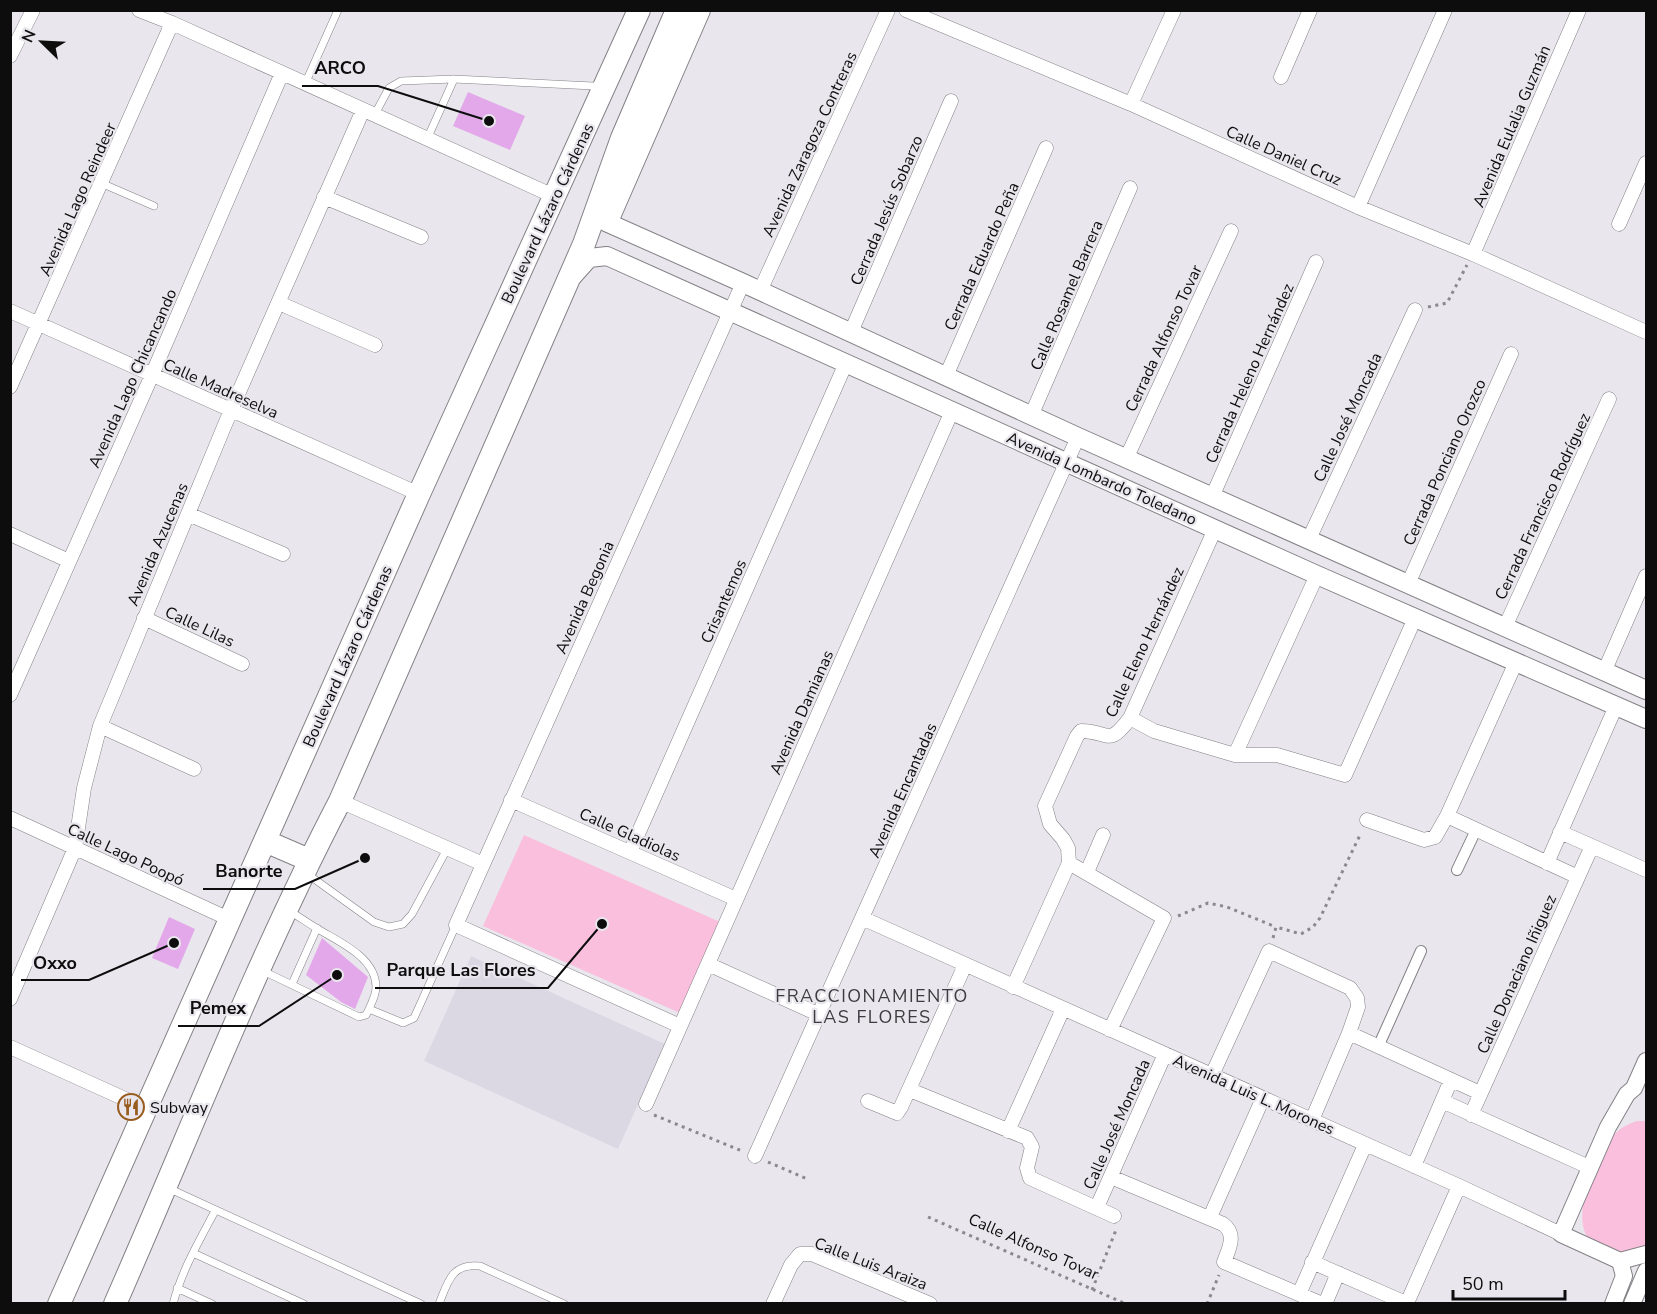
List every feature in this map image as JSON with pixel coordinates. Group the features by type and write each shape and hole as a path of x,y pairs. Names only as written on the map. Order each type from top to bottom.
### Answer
{"highway":[{"path":"535,240 548,193 626,10"},
{"name":"Boulevard Lázaro Cárdenas","path":"63,1293 419,494 639,10"},
{"path":"118,1300 259,969 306,866 340,801 567,285 622,138 677,10"},
{"path":"584,244 606,222 699,10"},
{"path":"265,841 306,866"},
{"path":"43,1304 63,1293"}],"main road":[{"name":"Avenida Lombardo Toledano","path":"606,222 1126,459 1647,690"},
{"name":"Avenida Lombardo Toledano","path":"567,285 589,258 607,256 1317,575 1647,719"},
{"path":"1450,633 1461,608"}],"street":[{"path":"10,56 14,38 33,10"},
{"path":"139,10 428,137 548,193"},
{"name":"Avenida Zaragoza Contreras","path":"760,291 888,10"},
{"name":"Calle Daniel Cruz","path":"906,10 1131,104 1358,207 1473,254 1647,332"},
{"path":"1131,104 1174,10"},
{"path":"1281,76 1310,10"},
{"path":"1358,207 1445,10"},
{"name":"Avenida Eulalia Guzmán","path":"1473,254 1579,10"},
{"name":"Avenida Lago Reindeer","path":"10,387 172,23"},
{"name":"Avenida Lago Chicancando","path":"10,695 152,375 282,73"},
{"name":"Cerrada Jesús Sobarzo","path":"850,332 951,101"},
{"name":"Avenida Azucenas","path":"10,999 75,848 84,788 100,726 231,410 324,197 369,112"},
{"name":"Cerrada Eduardo Peña","path":"946,376 1046,148"},
{"path":"1619,224 1647,163"},
{"name":"Calle Rosamel Barrera","path":"1032,416 1130,188"},
{"path":"324,197 421,237"},
{"name":"Cerrada Alfonso Tovar","path":"1126,459 1231,231"},
{"name":"Cerrada Heleno Hernández","path":"1212,497 1316,262"},
{"name":"Avenida Begonia","path":"456,925 743,283"},
{"path":"279,303 375,345"},
{"name":"Calle José Moncada","path":"1309,539 1415,310"},
{"name":"Calle Madreselva","path":"10,311 419,494"},
{"name":"Cerrada Ponciano Orozco","path":"1408,584 1511,354"},
{"name":"Crisantemos","path":"630,852 846,363"},
{"name":"Cerrada Francisco Rodríguez","path":"1505,627 1609,399"},
{"name":"Avenida Damianas","path":"646,1104 952,411"},
{"name":"Avenida Encantadas","path":"755,1156 1078,437"},
{"path":"188,514 283,555"},
{"name":"Calle Eleno Hernández","path":"1069,863 1068,848 1050,824 1045,806 1081,731 1113,736 1120,732 1130,718 1215,529"},
{"path":"10,534 69,561"},
{"path":"1235,755 1317,575"},
{"path":"1604,672 1647,576"},
{"name":"Calle Lilas","path":"144,618 242,664"},
{"path":"1130,718 1154,730 1235,755 1277,755 1345,775 1415,618"},
{"path":"1367,820 1424,840 1435,837 1447,816 1516,662"},
{"path":"1547,863 1616,706"},
{"path":"100,726 194,769"},
{"name":"Calle Gladiolas","path":"511,800 736,899"},
{"path":"340,801 483,864"},
{"path":"1447,816 1578,877"},
{"name":"Calle Lago Poopó","path":"10,818 229,919"},
{"path":"1457,870 1476,830"},
{"path":"1560,832 1647,870"},
{"path":"1087,872 1103,835"},
{"name":"Calle Donaciano Iñiguez","path":"1472,1115 1592,846"},
{"path":"1013,987 1069,863 1164,918 1110,1030"},
{"name":"Avenida Luis L. Morones","path":"862,918 1460,1186 1620,1261"},
{"path":"456,925 680,1026"},
{"path":"1212,1075 1269,951 1350,988 1357,998 1358,1007 1349,1033 1312,1120"},
{"path":"1378,1047 1421,951"},
{"path":"708,964 818,1014"},
{"path":"868,1101 897,1113 910,1090 965,965"},
{"path":"1008,1131 1063,1009"},
{"path":"1349,1033 1480,1093"},
{"path":"10,1047 145,1108"},
{"name":"Calle José Moncada","path":"1097,1207 1165,1054"},
{"path":"1561,1234 1608,1127 1627,1095 1640,1090 1647,1061"},
{"path":"1414,1166 1451,1080"},
{"path":"910,1090 1027,1138 1032,1147 1027,1174 1035,1182 1114,1216"},
{"path":"1210,1217 1263,1098"},
{"path":"1442,1101 1589,1167"},
{"path":"1299,1293 1365,1144"},
{"path":"1111,1177 1223,1224 1230,1230 1231,1244 1224,1262 1323,1304 1338,1273"},
{"path":"1312,1262 1407,1303 1460,1186"},
{"name":"Calle Luis Araiza","path":"773,1304 791,1265 800,1254 812,1254 914,1300 930,1304"},
{"path":"1613,1304 1624,1276 1620,1261 1647,1254"},
{"path":"1632,1304 1647,1271"}],"lane":[{"path":"305,84 338,10"},
{"path":"369,112 394,83 401,81 454,79 593,86"},
{"path":"428,137 454,79"},
{"path":"101,183 154,206"},
{"path":"306,866 374,922 389,927 403,924 412,914 447,849"},
{"path":"259,969 360,1017 366,1015 369,1009 375,995 376,984 367,966 349,945 286,909"},
{"path":"369,1009 403,1023 414,1017 456,925"},
{"path":"292,984 317,928"},
{"path":"166,1187 421,1304"},
{"path":"173,1304 177,1288 215,1211"},
{"path":"193,1253 304,1304"},
{"path":"439,1304 450,1278 458,1269 467,1265 480,1266 564,1304"},
{"path":"177,1288 212,1304"}],"path":[{"path":"1415,310 1447,303 1473,254"},
{"path":"1164,918 1186,913 1201,904 1208,903 1227,907 1276,927 1301,934 1313,927 1320,918 1367,820"},
{"path":"1269,951 1276,927"},
{"path":"646,1104 653,1114 807,1179"},
{"path":"1092,1290 1116,1231 1118,1222 1114,1216"},
{"name":"Calle Alfonso Tovar","path":"928,1217 1126,1304"},
{"path":"1207,1304 1224,1262"}],"shaded area":[{"path":"524,835 720,922 680,1013 483,926"},
{"path":"471,956 665,1044 618,1149 424,1061"},
{"path":"1637,1121 1646,1121 1646,1248 1623,1253 1594,1244 1586,1235 1582,1222 1583,1206 1593,1173 1607,1144 1619,1130"}],"building":[{"path":"468,92 525,116 510,150 453,126"},
{"path":"169,917 195,929 178,969 152,958"},
{"path":"322,938 368,977 355,1009 341,1002 306,975"}],"place":[{"name":"ARCO","path":"489,121"},
{"name":"Banorte","path":"365,858"},
{"name":"Parque Las Flores","path":"602,924"},
{"name":"Oxxo","path":"174,943"},
{"name":"Pemex","path":"337,975"},
{"name":"Subway","path":"131,1107"}],"district":[{"name":"FRACCIONAMIENTO LAS FLORES","path":"872,1006"}]}
